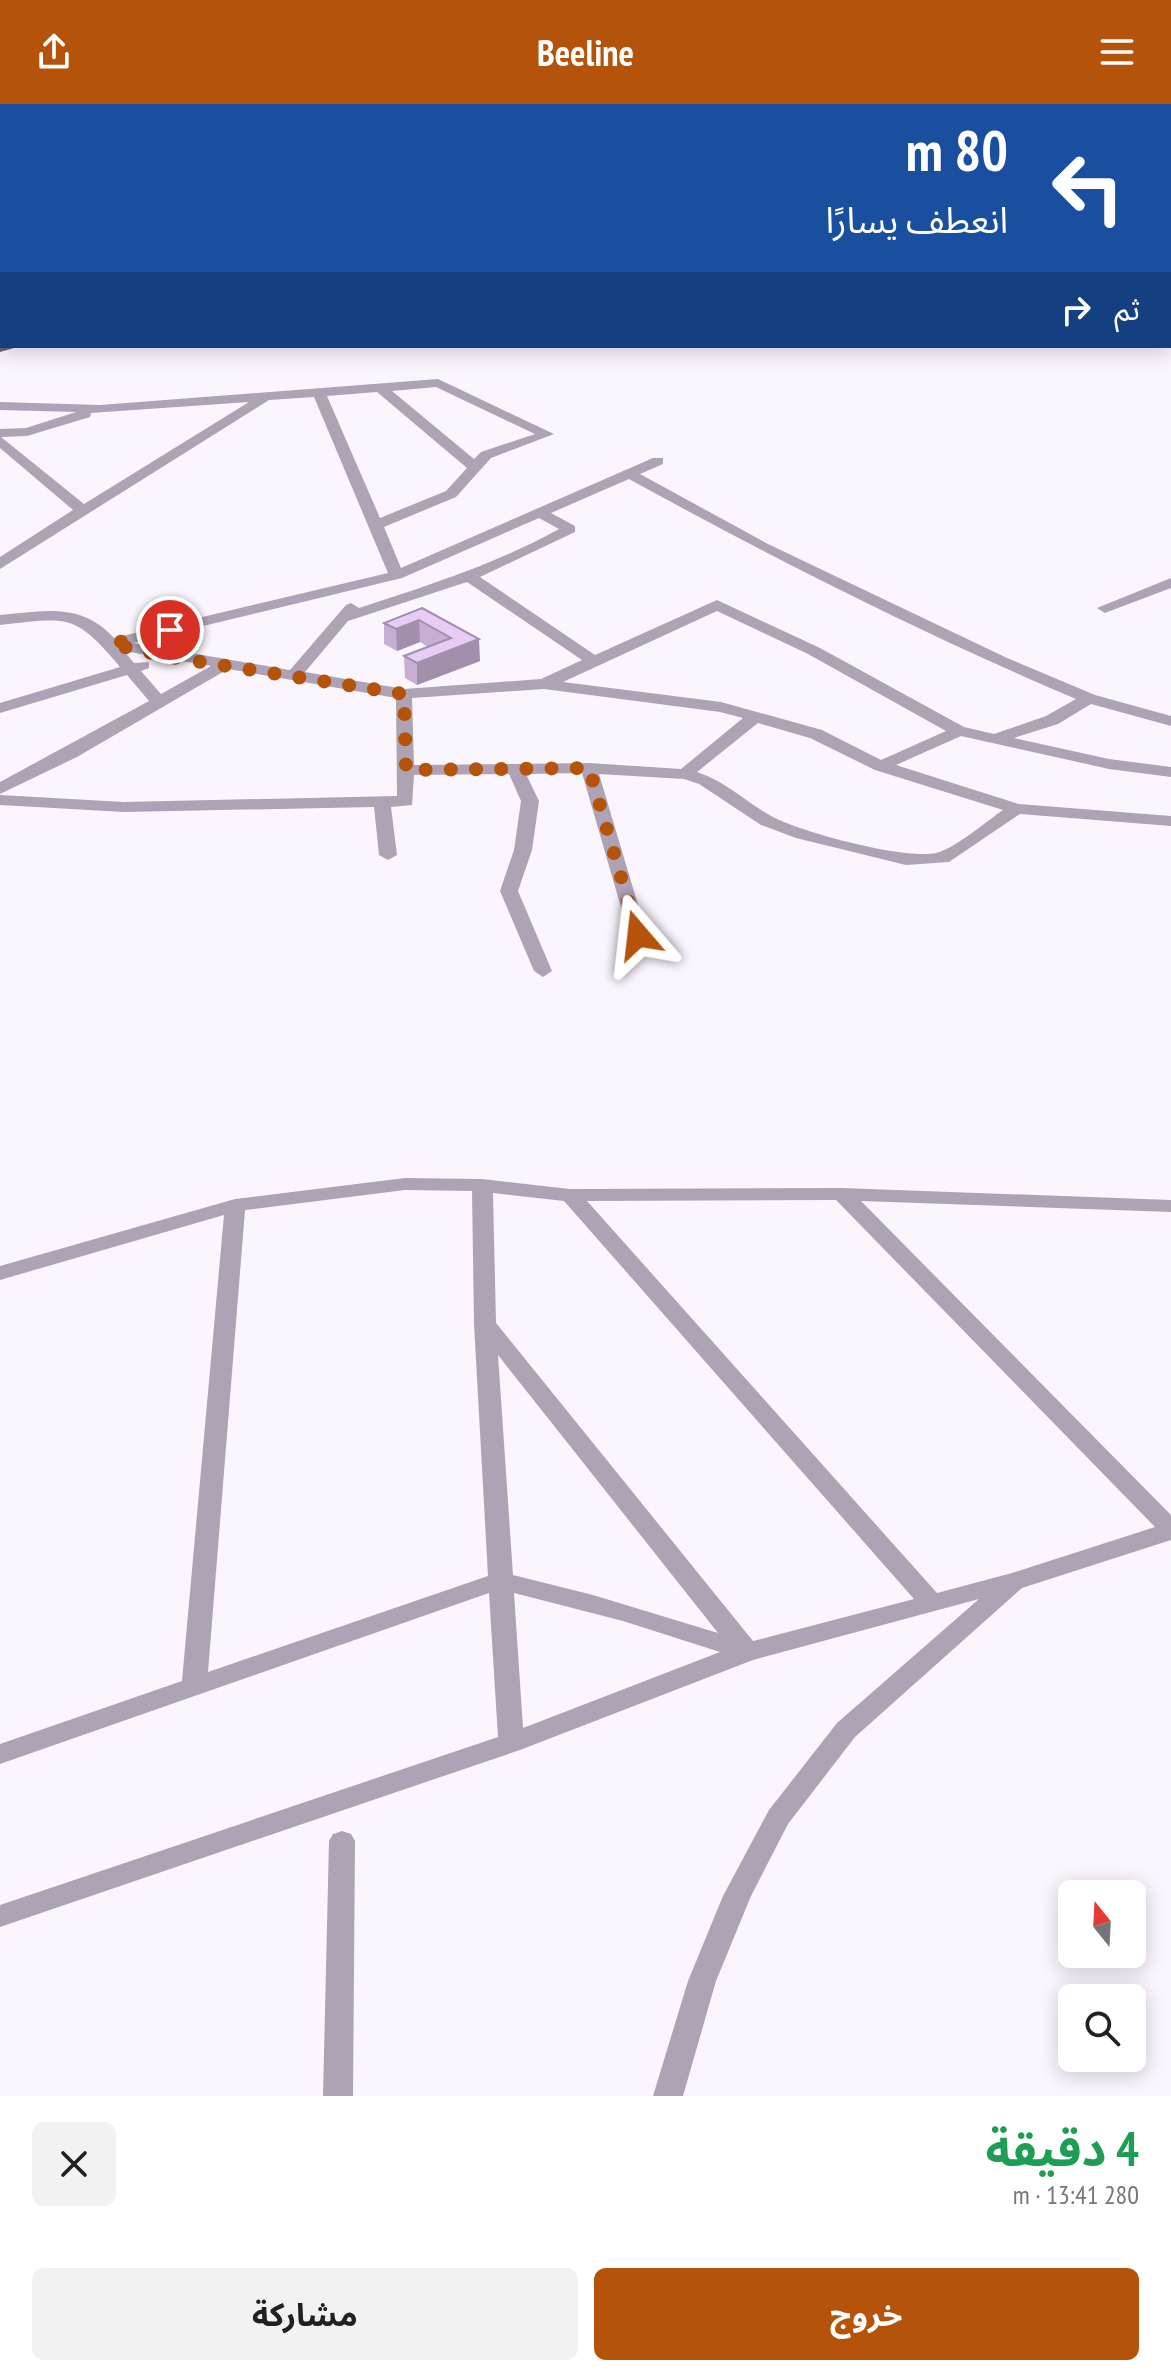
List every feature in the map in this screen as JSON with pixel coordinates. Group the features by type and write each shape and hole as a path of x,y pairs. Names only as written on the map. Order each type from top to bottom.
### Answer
{"street":[{"path":"0,406 100,409 438,383 547,434 486,455 451,494 376,525"},
{"path":"380,387 475,467"},
{"path":"319,392 397,575"},
{"path":"0,564 81,509 201,440 268,396"},
{"path":"0,433 27,432 100,409"},
{"path":"0,441 81,509"},
{"path":"111,644 397,575 658,461"},
{"path":"630,474 857,593 933,626 999,660 1089,698 1171,721"},
{"path":"342,618 469,577 536,550 570,529 542,514"},
{"path":"469,577 594,661"},
{"path":"292,677 374,581"},
{"path":"1105,608 1171,583"},
{"path":"544,684 717,605 814,651 959,731 1109,764 1171,772"},
{"path":"0,620 63,614 98,630 159,702"},
{"path":"111,644 222,666 404,694 544,684 695,703 756,716 816,734 881,766 1017,809 1171,821"},
{"path":"0,708 170,657"},
{"path":"0,789 222,666"},
{"path":"0,800 124,807 406,801 404,694"},
{"path":"993,739 1052,720 1089,698"},
{"path":"685,774 756,716"},
{"path":"881,766 959,731"},
{"path":"514,767 530,801 523,850 509,891 543,971"},
{"path":"406,770 589,768 685,774 705,780 767,821 802,834 906,860 943,858 1017,809"},
{"path":"589,768 638,935"},
{"path":"382,801 388,855"},
{"path":"0,1273 235,1205 405,1184 482,1185 570,1195 842,1194 1162,1205 1171,1220"},
{"path":"482,1185 485,1324 511,1743"},
{"path":"0,1916 511,1743 747,1652 1015,1581 1171,1530 842,1194"},
{"path":"570,1195 931,1602"},
{"path":"194,1686 235,1205"},
{"path":"485,1324 747,1652"},
{"path":"0,1754 499,1581 648,1619 747,1652"},
{"path":"668,2096 702,1981 737,1896 778,1817 846,1730 1015,1581"},
{"path":"338,2096 342,1841"}],"building":[{"path":"422,608 479,639 417,663 404,656 451,638 419,620 396,629 384,623"}],"route":[{"path":"170,630 111,644 170,657 404,694 406,770 589,768 638,935"}]}
